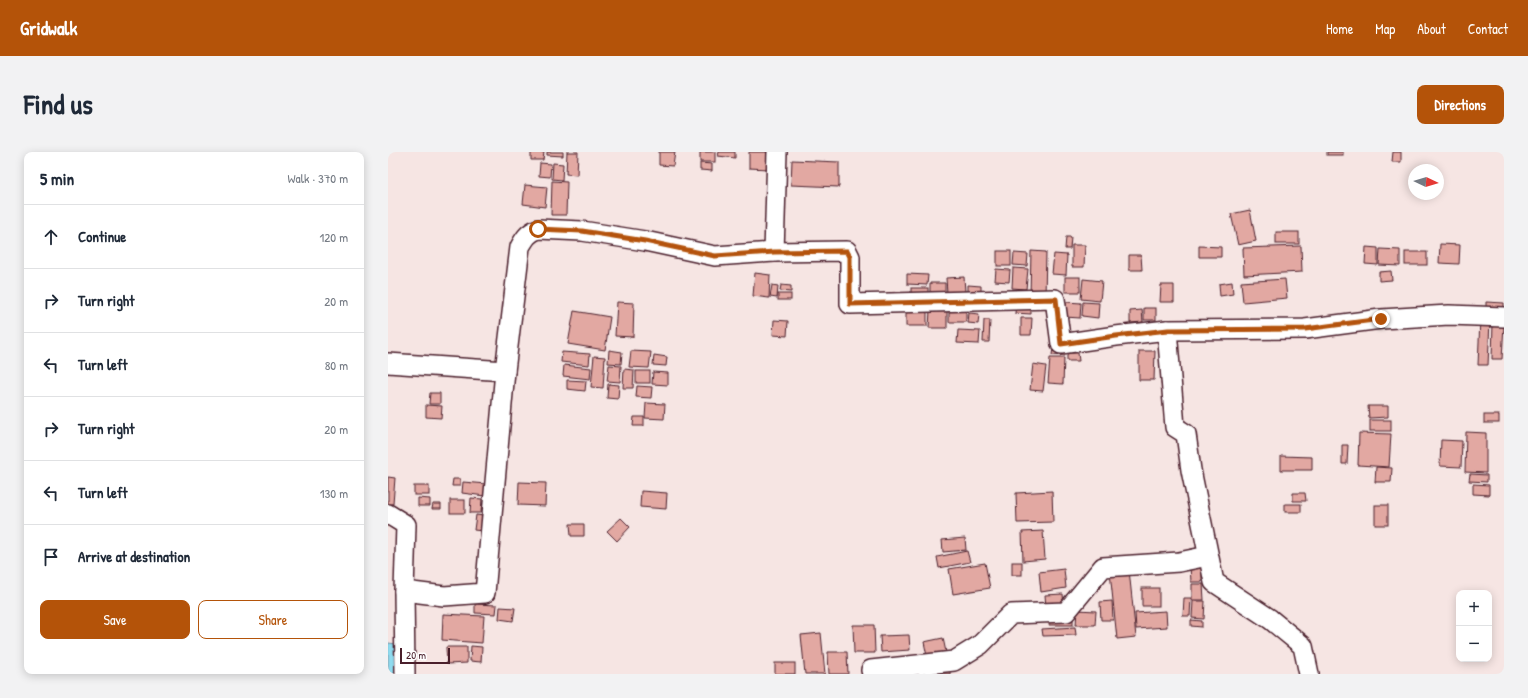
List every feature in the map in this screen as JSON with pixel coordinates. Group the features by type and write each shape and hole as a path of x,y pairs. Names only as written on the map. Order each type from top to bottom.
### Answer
{"street":[{"path":"774,252 777,152"},
{"path":"404,591 444,596 485,593 505,371 520,247 526,236 538,229 582,231 645,241 715,256 774,252 847,251 850,257 850,304 1056,299 1061,344 1168,330 1305,329 1388,318 1449,315 1504,317"},
{"path":"1168,330 1175,427 1186,434 1191,470 1214,582 1270,619 1303,646 1310,674"},
{"path":"388,363 505,371"},
{"path":"388,514 406,525 404,591 405,674"},
{"path":"872,674 871,670 954,661 980,645 1011,614 1066,612 1103,567 1179,562 1208,556"}],"water":[{"path":"388,643 397,644 398,674 388,674"}],"building":[{"path":"531,152 544,152 543,160 531,160"},
{"path":"547,152 563,152 563,156 547,155"},
{"path":"567,152 578,152 577,175 566,174"},
{"path":"659,152 675,152 673,166 659,165"},
{"path":"700,152 715,152 715,162 700,162"},
{"path":"719,152 735,152 735,158 718,156"},
{"path":"749,152 769,152 769,169 749,168"},
{"path":"1327,152 1343,152 1343,155 1327,155"},
{"path":"1393,152 1401,152 1401,162 1392,162"},
{"path":"792,160 839,162 839,187 791,185"},
{"path":"540,163 551,164 550,177 539,176"},
{"path":"553,163 563,164 562,180 552,179"},
{"path":"700,163 712,164 712,171 700,170"},
{"path":"552,181 567,182 566,215 551,215"},
{"path":"525,185 547,187 545,207 523,204"},
{"path":"1250,210 1256,241 1238,245 1231,214"},
{"path":"1276,232 1299,232 1299,244 1276,244"},
{"path":"1066,237 1071,237 1070,249 1065,249"},
{"path":"1440,244 1460,245 1459,264 1439,263"},
{"path":"1072,245 1085,245 1084,267 1072,267"},
{"path":"1199,246 1221,247 1221,257 1199,257"},
{"path":"1301,246 1302,272 1244,275 1243,248"},
{"path":"1366,247 1378,248 1378,265 1365,264"},
{"path":"1380,249 1400,250 1400,266 1379,265"},
{"path":"997,251 1011,251 1011,266 997,266"},
{"path":"1031,251 1046,252 1045,296 1030,296"},
{"path":"1405,252 1427,252 1427,265 1405,265"},
{"path":"1014,253 1028,254 1027,266 1013,265"},
{"path":"1054,254 1067,255 1066,275 1052,274"},
{"path":"1129,255 1141,255 1142,270 1129,270"},
{"path":"1013,268 1028,269 1026,289 1012,288"},
{"path":"996,269 1010,270 1009,282 995,281"},
{"path":"1391,271 1392,280 1379,281 1379,272"},
{"path":"755,273 770,275 769,298 753,296"},
{"path":"907,274 928,275 927,285 907,284"},
{"path":"964,277 965,292 947,293 946,278"},
{"path":"1065,277 1080,277 1080,292 1065,292"},
{"path":"1083,279 1102,281 1100,301 1081,299"},
{"path":"1285,279 1287,298 1243,302 1241,282"},
{"path":"1232,282 1233,294 1220,296 1219,284"},
{"path":"930,283 945,283 945,296 930,297"},
{"path":"772,285 778,286 777,298 770,297"},
{"path":"781,285 791,286 791,292 780,291"},
{"path":"968,285 981,286 981,295 968,294"},
{"path":"1161,285 1174,285 1174,302 1160,302"},
{"path":"911,288 928,288 928,298 911,298"},
{"path":"778,294 791,294 791,300 778,300"},
{"path":"617,302 634,303 633,337 615,336"},
{"path":"1066,302 1081,303 1080,318 1065,317"},
{"path":"1083,302 1099,303 1098,318 1082,316"},
{"path":"1486,302 1504,303 1504,314 1486,313"},
{"path":"1016,305 1031,307 1031,314 1015,313"},
{"path":"1144,308 1156,308 1156,320 1144,320"},
{"path":"930,310 947,310 947,328 929,328"},
{"path":"949,310 966,310 966,322 949,322"},
{"path":"1142,310 1143,322 1130,323 1130,311"},
{"path":"574,311 610,317 605,350 568,344"},
{"path":"906,312 927,312 927,326 906,326"},
{"path":"969,313 979,314 978,324 968,323"},
{"path":"1021,318 1032,318 1031,335 1021,335"},
{"path":"1480,319 1490,320 1488,365 1478,365"},
{"path":"774,320 788,321 787,336 773,335"},
{"path":"984,320 990,320 989,342 983,342"},
{"path":"1493,323 1504,324 1502,359 1492,359"},
{"path":"958,330 980,331 979,344 957,343"},
{"path":"1053,348 1066,349 1065,356 1052,355"},
{"path":"609,350 622,352 621,364 608,363"},
{"path":"631,351 651,352 649,368 629,367"},
{"path":"1139,351 1155,351 1154,380 1139,380"},
{"path":"562,352 590,354 589,365 561,362"},
{"path":"1067,353 1078,353 1079,361 1067,361"},
{"path":"654,355 667,357 666,366 653,365"},
{"path":"594,356 605,357 603,388 591,387"},
{"path":"1050,358 1064,358 1063,384 1048,383"},
{"path":"1033,364 1046,366 1043,391 1030,390"},
{"path":"564,365 591,368 590,379 563,376"},
{"path":"609,365 621,366 620,382 607,381"},
{"path":"624,369 634,370 633,388 623,388"},
{"path":"636,371 650,371 650,383 636,383"},
{"path":"653,372 668,373 668,385 652,384"},
{"path":"567,380 586,381 585,391 567,389"},
{"path":"608,384 619,385 618,399 607,398"},
{"path":"637,386 652,387 651,398 636,397"},
{"path":"430,393 440,393 440,404 429,404"},
{"path":"646,403 665,404 664,419 645,418"},
{"path":"426,405 442,406 441,418 426,417"},
{"path":"1368,406 1388,406 1388,417 1369,418"},
{"path":"1484,415 1499,415 1499,423 1484,423"},
{"path":"634,417 644,417 644,426 633,426"},
{"path":"1370,420 1391,420 1391,431 1370,431"},
{"path":"1466,432 1486,433 1486,473 1465,472"},
{"path":"1359,433 1391,434 1389,467 1358,465"},
{"path":"1441,440 1462,441 1461,467 1440,466"},
{"path":"1342,445 1348,445 1347,464 1342,464"},
{"path":"1281,456 1312,457 1312,470 1281,470"},
{"path":"1376,467 1392,468 1391,482 1375,482"},
{"path":"1470,474 1487,475 1487,482 1469,481"},
{"path":"388,477 395,478 393,504 388,504"},
{"path":"453,479 460,479 460,486 452,486"},
{"path":"463,482 486,484 485,496 462,493"},
{"path":"519,482 546,483 545,506 518,505"},
{"path":"1473,484 1489,485 1489,495 1473,494"},
{"path":"414,486 429,486 429,495 414,495"},
{"path":"641,491 667,493 666,509 640,507"},
{"path":"1052,491 1053,522 1017,523 1016,493"},
{"path":"1293,493 1305,493 1306,501 1293,501"},
{"path":"418,498 430,499 430,506 418,506"},
{"path":"471,498 482,499 481,513 470,513"},
{"path":"450,500 465,500 465,513 450,513"},
{"path":"433,504 441,504 441,509 432,509"},
{"path":"1285,504 1301,504 1301,512 1285,512"},
{"path":"1375,505 1388,505 1388,525 1375,525"},
{"path":"476,515 484,516 482,531 474,530"},
{"path":"621,518 630,527 617,541 607,531"},
{"path":"570,524 584,524 584,536 571,536"},
{"path":"1043,531 1045,559 1023,561 1022,532"},
{"path":"965,538 966,550 943,552 942,540"},
{"path":"967,551 970,562 939,568 937,557"},
{"path":"1012,562 1022,562 1022,575 1012,575"},
{"path":"985,563 990,588 953,594 949,569"},
{"path":"1202,565 1202,582 1191,582 1190,566"},
{"path":"1064,569 1066,588 1041,592 1039,572"},
{"path":"1129,570 1136,637 1117,639 1110,572"},
{"path":"1192,584 1203,584 1204,600 1192,600"},
{"path":"1142,588 1159,588 1159,606 1142,606"},
{"path":"1063,594 1064,606 1046,607 1045,595"},
{"path":"1184,598 1191,598 1190,616 1183,616"},
{"path":"1112,601 1113,620 1101,620 1100,602"},
{"path":"1193,601 1205,601 1204,619 1192,618"},
{"path":"475,604 497,605 496,614 475,613"},
{"path":"500,607 515,608 513,621 499,619"},
{"path":"1077,610 1096,611 1095,625 1076,625"},
{"path":"1166,611 1167,627 1136,629 1135,613"},
{"path":"443,614 484,616 482,643 442,640"},
{"path":"1049,617 1073,617 1073,625 1049,625"},
{"path":"1191,620 1202,621 1202,627 1191,626"},
{"path":"853,625 874,625 875,653 854,653"},
{"path":"1075,627 1076,635 1043,636 1042,629"},
{"path":"821,633 825,674 805,674 801,635"},
{"path":"909,635 910,650 881,652 880,636"},
{"path":"943,638 947,657 928,661 924,642"},
{"path":"471,646 482,647 481,662 470,661"},
{"path":"446,647 467,647 467,663 447,664"},
{"path":"828,652 847,652 848,674 829,674"},
{"path":"775,663 795,663 795,674 775,674"},
{"path":"931,667 950,667 950,674 931,674"}],"route":[{"path":"538,229 582,231 645,241 715,256 774,252 847,251 850,257 850,304 1056,299 1061,344 1168,330 1305,329 1381,319"}]}
